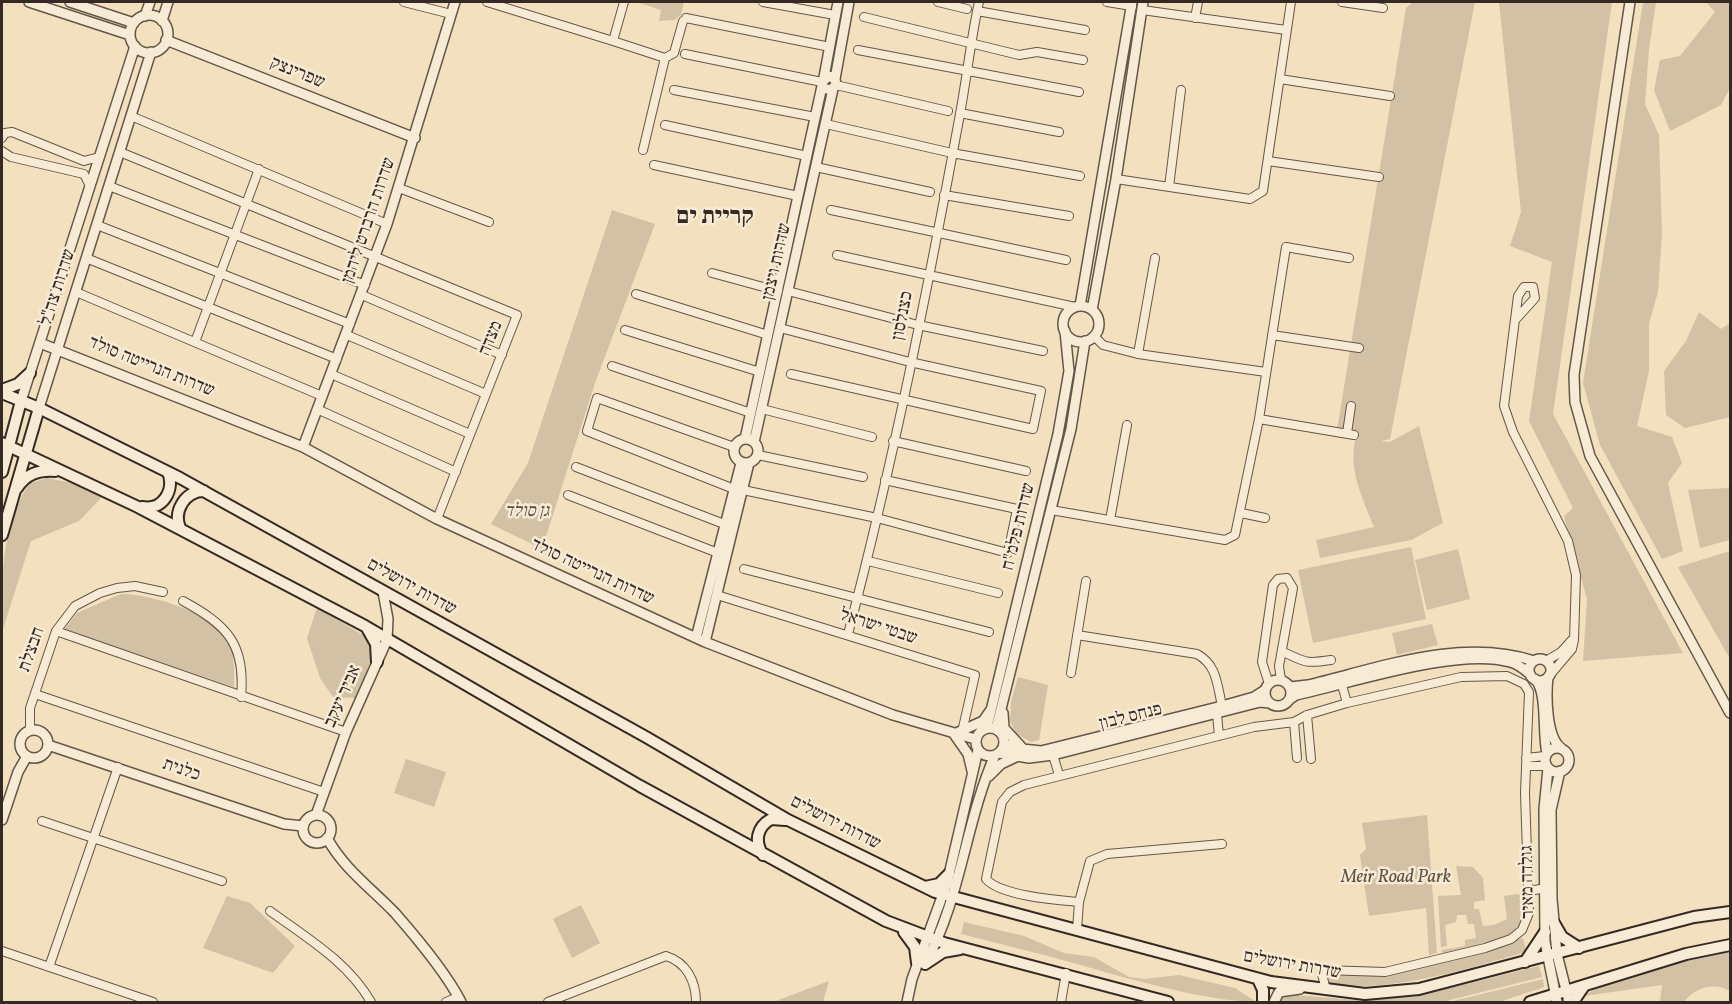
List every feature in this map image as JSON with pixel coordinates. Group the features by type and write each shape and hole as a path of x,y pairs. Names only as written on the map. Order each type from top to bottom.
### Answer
{"main road":[{"path":"2,392 18,384 30,373"},
{"name":"שדרות ירושלים","path":"2,392 39,408 204,491 646,737 788,820 922,887 948,895 1258,979 1305,989 1365,994 1419,989 1694,917 1731,912"},
{"name":"שדרות צה\"ל","path":"2,472 5,445 21,401"},
{"name":"שדרות צה\"ל","path":"2,535 39,408"},
{"path":"5,445 180,528 365,626 763,855 899,927 963,948 1066,973 1168,1002"},
{"path":"13,493 26,477 40,471 61,472"},
{"path":"138,507 153,507 163,502 171,486 168,472"},
{"path":"180,528 178,515 184,501 193,492 204,491"},
{"path":"365,626 376,644 377,662"},
{"path":"763,855 758,841 761,828 771,819 788,820"},
{"path":"922,887 939,884 949,874"},
{"path":"1554,924 1562,937 1579,948"},
{"path":"899,927 912,941 921,963 942,952 963,948"},
{"path":"1525,962 1545,932"},
{"path":"1535,1002 1560,996 1586,984 1686,954 1731,945"},
{"path":"1258,979 1263,990 1263,1002"},
{"path":"1571,1002 1586,984"}],"street":[{"path":"29,2 130,35"},
{"path":"70,2 134,22"},
{"path":"145,16 162,21 167,30 166,40 160,48 151,52 135,46 130,35 134,22 145,16 150,2"},
{"path":"162,21 168,2"},
{"path":"404,2 451,14"},
{"name":"שדרות הרברט ליהמן","path":"303,447 387,224 455,2"},
{"path":"487,2 665,58 674,53 684,19 830,47"},
{"path":"613,41 624,2"},
{"path":"763,2 835,15"},
{"name":"שדרות ויצמן","path":"750,441 751,413 823,82 838,2"},
{"name":"שדרות ויצמן","path":"750,441 762,409 835,84 849,2"},
{"path":"938,2 967,9"},
{"name":"כצנלסון","path":"848,634 868,561 918,325 960,113 979,2"},
{"path":"1107,2 1132,4 1078,306 1066,314 1065,331 1072,339 1090,338 1103,345 1138,354 1266,372"},
{"path":"1195,18 1198,2"},
{"path":"1116,179 1250,199 1263,191 1291,2"},
{"path":"1342,2 1383,8"},
{"path":"1630,2 1574,375 1575,402 1590,456 1731,713"},
{"path":"1090,338 1099,325 1092,310 1116,179 1143,6 1195,18 1286,30"},
{"path":"977,11 1085,30"},
{"path":"864,17 1019,55 1037,52 1083,60"},
{"name":"שפרינצק","path":"166,40 415,138"},
{"name":"שדרות צה\"ל","path":"21,401 135,46"},
{"path":"858,50 1080,92"},
{"name":"שדרות צה\"ל","path":"39,408 151,52"},
{"path":"685,54 823,82 831,76 835,84 948,111"},
{"path":"643,150 665,58"},
{"path":"1280,79 1390,96"},
{"path":"674,90 815,117"},
{"path":"1169,187 1181,90"},
{"path":"960,113 1059,132"},
{"path":"131,116 387,224"},
{"path":"825,124 952,153 1080,176"},
{"path":"665,125 807,156"},
{"path":"2,138 8,132 16,133 84,161 99,157"},
{"path":"2,151 11,157 84,174 90,186"},
{"name":"מצדה","path":"120,152 517,315 437,519"},
{"path":"1268,160 1379,177"},
{"path":"654,165 798,196"},
{"path":"816,167 930,192"},
{"path":"195,342 259,169"},
{"path":"109,186 235,235 363,290 502,355"},
{"path":"399,188 489,222"},
{"path":"944,195 1069,216"},
{"path":"831,210 1066,260"},
{"path":"97,225 351,324"},
{"path":"1052,510 1226,540 1235,535 1242,513 1259,419 1286,248 1349,258"},
{"path":"837,255 1092,310"},
{"path":"86,258 337,359"},
{"path":"1138,354 1155,258"},
{"path":"712,273 778,291"},
{"path":"788,291 918,325 1043,351"},
{"path":"76,292 322,396"},
{"path":"636,294 768,335"},
{"path":"1517,318 1504,406 1513,432 1558,520 1573,556 1577,594 1572,649 1549,676 1540,681 1516,664 1502,660 1448,661 1407,668 1296,695 1281,706 1270,704 1266,698 1267,687 1262,662 1273,585 1278,579 1287,578 1293,588 1279,666 1281,680 1290,687 1440,655 1507,654 1534,661"},
{"path":"780,328 910,362 1041,391 1033,429 791,374"},
{"path":"625,330 760,372"},
{"name":"שדרות פלמ\"ח","path":"991,728 994,704 1058,434 1068,371 1065,331"},
{"path":"347,335 486,394"},
{"path":"1272,335 1359,348"},
{"name":"שדרות פלמ\"ח","path":"991,728 1007,688 1052,510 1090,338"},
{"name":"שדרות הנרייטה סולד","path":"40,343 303,447 437,519 701,640 893,715 975,739"},
{"path":"612,366 751,413"},
{"path":"331,374 470,434"},
{"path":"863,477 758,454 750,441 734,447 597,398 587,431 738,489 877,519 1008,553 1017,509 885,480"},
{"path":"1259,419 1350,434 1350,406"},
{"path":"317,409 456,472"},
{"path":"762,409 872,437"},
{"path":"1110,520 1127,425"},
{"path":"893,441 1026,471"},
{"path":"734,447 736,458 745,463"},
{"path":"701,640 717,595 745,463 758,454"},
{"path":"576,467 724,524"},
{"path":"701,640 724,524 738,489"},
{"path":"568,495 718,553"},
{"path":"1242,513 1265,518"},
{"path":"868,561 998,593"},
{"path":"744,569 857,600 989,632"},
{"path":"1071,673 1086,581"},
{"name":"חבצלת","path":"30,731 28,718 56,631 75,606 100,593 135,586 163,592"},
{"name":"אביר יעקב","path":"316,814 346,732 387,640 388,619 383,592"},
{"name":"שבטי ישראל","path":"717,595 975,675 958,733"},
{"path":"183,601 222,626 234,641 243,679 242,697"},
{"path":"56,631 346,732"},
{"path":"1546,661 1570,644 1575,633"},
{"path":"1077,635 1197,654 1207,660 1215,672 1219,736"},
{"path":"1283,651 1299,661 1309,663 1331,660"},
{"path":"1526,762 1547,761 1560,771 1569,762 1566,752 1553,741 1549,726 1550,666 1546,661 1540,659 1534,661 1529,667 1532,677"},
{"path":"1079,902 1024,894 996,886 986,879 1002,802 1010,792 1024,785 1059,775 1219,736 1294,722 1307,715 1347,703 1461,677 1507,676 1518,679 1529,692 1526,762 1529,913 1522,930 1512,939 1459,955 1385,972 1367,973 1329,968 1322,974 1326,990"},
{"name":"גולדה מאיר","path":"1532,677 1542,698 1547,761 1544,809 1545,932 1560,996 1571,1002"},
{"path":"1267,687 1281,680"},
{"path":"1342,685 1347,703"},
{"name":"פנחס לבון","path":"997,754 1053,755 1219,710 1254,697 1267,687"},
{"path":"1290,687 1290,699"},
{"path":"983,786 1001,764 1021,753 1004,728 1003,712 1007,688"},
{"path":"35,694 324,792"},
{"name":"פנחס לבון","path":"1004,743 1021,753 1058,747 1219,710 1260,702 1270,704"},
{"path":"973,775 968,754 958,733 983,721 994,704"},
{"path":"1307,715 1311,759"},
{"path":"1294,722 1297,758"},
{"path":"907,1002 912,979 921,963 948,895 983,786 1004,743 1003,736 991,728 980,731 975,739 978,750 949,874 948,895"},
{"path":"30,731 41,732 48,745 42,755 35,758 27,756 20,745 23,736 30,731"},
{"name":"כלנית","path":"48,745 284,824 303,826"},
{"path":"1547,761 1554,748 1560,748"},
{"path":"978,750 984,755 997,754"},
{"path":"1053,755 1059,775"},
{"path":"2,820 6,795 27,756"},
{"path":"49,967 118,767"},
{"name":"גולדה מאיר","path":"1552,955 1554,924 1551,810 1560,771"},
{"path":"316,814 328,821 331,830 327,838 319,843 310,842 304,835 303,826 307,818 316,814"},
{"path":"42,821 222,881"},
{"path":"327,838 348,868 395,914 459,1000 446,1002"},
{"path":"1077,930 1079,902 1090,861 1098,857 1222,844"},
{"path":"1529,854 1545,856"},
{"path":"1529,891 1546,888"},
{"path":"270,911 335,957 364,990 371,1002"},
{"path":"2,951 153,1002"},
{"path":"548,1002 666,956 679,960 691,977 696,1002"},
{"path":"1061,1002 1066,973"},
{"path":"1274,1002 1279,992 1305,989"}],"green space":[{"path":"637,2 684,2 681,15 674,20 659,21 661,10"},
{"path":"1413,2 1475,2 1390,439 1381,441 1390,442 1419,426 1443,523 1411,540 1320,558 1316,540 1374,527 1355,474 1355,440 1336,436 1406,8"},
{"path":"1499,2 1612,2 1553,414 1683,653 1583,661 1587,599 1564,516 1573,508 1529,421 1552,262 1510,246 1521,212"},
{"path":"1643,2 1656,2 1649,49 1645,104 1659,135 1662,234 1658,292 1649,324 1649,371 1637,426 1672,437 1682,463 1668,483 1683,551 1662,559 1600,445 1583,383"},
{"path":"1706,2 1728,2 1730,6 1730,88 1721,105 1670,131 1654,90 1660,60 1680,56 1715,12"},
{"name":"גן סולד","path":"612,210 655,224 595,383 542,549 491,524 528,463"},
{"path":"1699,312 1721,329 1730,323 1730,417 1685,428 1666,415 1664,371 1686,341"},
{"path":"47,478 72,483 102,497 79,521 31,541 2,632 2,591 7,538 28,484"},
{"path":"1730,485 1730,540 1700,548 1688,490 1728,488"},
{"path":"1411,547 1426,619 1313,643 1298,570"},
{"path":"1458,549 1470,599 1427,610 1415,560"},
{"path":"1730,551 1730,659 1678,567"},
{"path":"121,594 149,597 165,602 198,615 211,624 223,634 232,650 234,687 64,630 77,613"},
{"path":"317,608 370,639 373,654 356,698 333,697 320,678 307,638"},
{"path":"1432,624 1438,645 1397,655 1392,633"},
{"path":"1018,677 1048,685 1039,740 1031,742 1017,734 1010,722 1011,702"},
{"path":"406,759 446,772 434,807 394,793"},
{"name":"Meir Road Park","path":"1427,815 1437,953 1429,955 1426,908 1369,916 1360,855 1366,849 1362,823"},
{"path":"1456,866 1473,867 1483,878 1485,900 1474,902 1474,909 1479,909 1483,926 1494,925 1507,919 1504,896 1525,893 1521,924 1509,935 1443,956 1442,950 1465,946 1465,940 1476,938 1474,924 1468,924 1466,915 1457,915 1456,922 1445,925 1447,946 1441,947 1438,896 1461,895"},
{"path":"227,896 250,903 295,946 273,973 203,948"},
{"path":"581,905 600,943 572,958 553,919"},
{"path":"964,922 1024,936 1064,953 1094,957 1129,977 1145,979 1179,975 1235,988 1255,1001 1238,1001 1192,994 961,934"},
{"path":"1523,938 1526,952 1429,978 1381,985 1329,986 1328,974 1362,975"},
{"path":"1730,948 1730,991 1718,987 1705,987 1684,1002 1660,1002 1662,985 1584,996 1636,972 1674,960"},
{"path":"1539,966 1542,977 1442,1002 1277,1002 1282,994 1357,1000 1418,996"},
{"path":"1543,979 1544,987 1499,1002 1449,1002"},
{"path":"829,981 823,1002 773,1002"}],"district":[{"name":"קריית ים","path":"715,219"}]}
